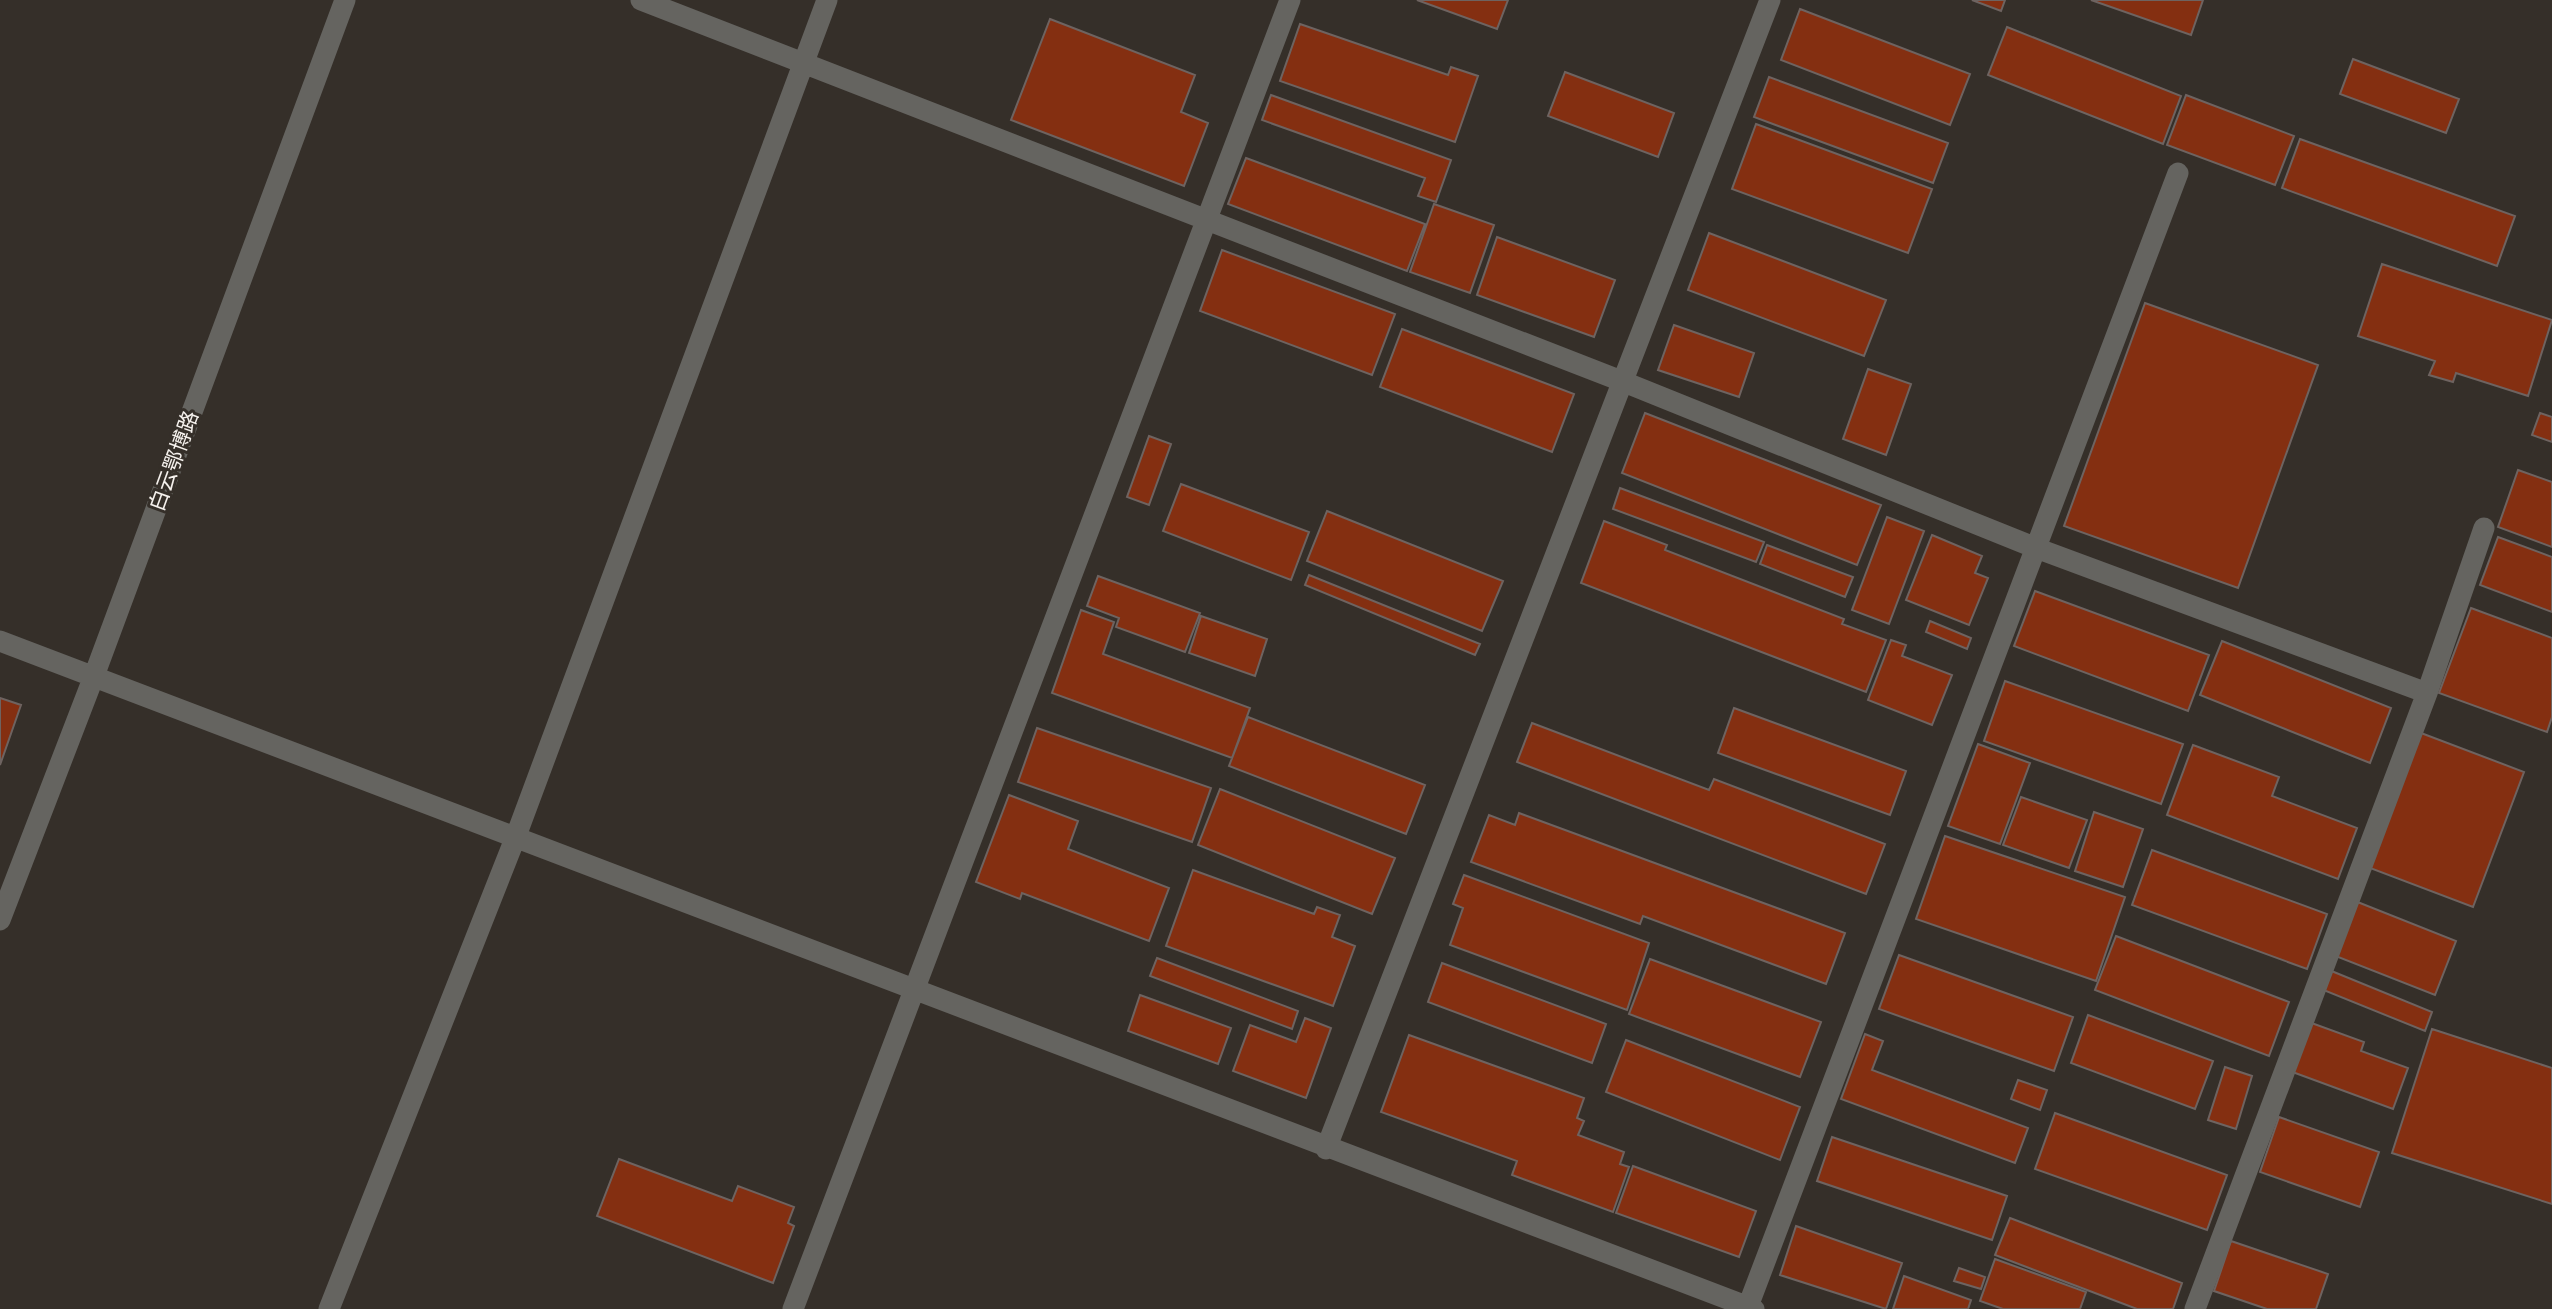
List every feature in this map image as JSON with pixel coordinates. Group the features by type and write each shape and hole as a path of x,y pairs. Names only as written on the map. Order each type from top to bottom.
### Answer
{"street":[{"name":"白云鄂博路","path":"0,920 94,676 345,0"},
{"path":"641,0 1624,382 2036,548 2427,693"},
{"path":"329,1309 516,835 827,0"},
{"path":"793,1309 917,989 1205,219 1290,0"},
{"path":"1326,1149 1770,0"},
{"path":"0,641 516,835 1326,1149 1750,1308 2178,173"},
{"path":"2195,1309 2427,693 2484,528"}],"building":[{"path":"1417,0 1508,0 1497,29"},
{"path":"1972,0 2005,0 2001,11"},
{"path":"2091,0 2203,0 2191,35"},
{"path":"1800,9 1970,74 1950,125 1781,60"},
{"path":"1050,19 1195,75 1181,112 1208,123 1184,186 1011,120"},
{"path":"1300,24 1448,75 1451,67 1478,76 1455,142 1280,81"},
{"path":"2007,27 2181,96 2163,144 1988,75"},
{"path":"2353,59 2459,99 2446,133 2340,94"},
{"path":"1565,72 1674,113 1658,157 1548,116"},
{"path":"1769,77 1948,143 1933,183 1754,117"},
{"path":"1271,95 1451,160 1436,202 1418,196 1425,178 1262,120"},
{"path":"2186,95 2294,136 2275,185 2167,145"},
{"path":"1756,124 1932,189 1908,253 1732,189"},
{"path":"2300,139 2515,216 2497,266 2282,188"},
{"path":"1246,158 1425,224 1407,271 1228,204"},
{"path":"1434,204 1494,225 1470,293 1410,272"},
{"path":"1709,233 1886,300 1864,356 1688,290"},
{"path":"1497,237 1615,280 1594,337 1477,295"},
{"path":"1222,250 1395,314 1372,375 1200,311"},
{"path":"2382,264 2552,320 2528,396 2456,373 2453,382 2429,375 2435,361 2358,336"},
{"path":"2145,303 2318,365 2238,588 2064,526"},
{"path":"1674,325 1754,353 1739,397 1658,370"},
{"path":"1402,329 1574,394 1552,452 1380,387"},
{"path":"1868,369 1911,384 1886,455 1843,439"},
{"path":"1645,413 1881,505 1857,565 1622,473"},
{"path":"2540,413 2552,417 2552,442 2532,435"},
{"path":"1149,436 1171,444 1149,505 1127,497"},
{"path":"2518,470 2552,482 2552,547 2498,527"},
{"path":"1181,484 1309,532 1291,580 1163,531"},
{"path":"1620,488 1764,542 1756,562 1613,509"},
{"path":"1327,511 1503,581 1482,631 1307,561"},
{"path":"1887,517 1924,531 1889,624 1852,610"},
{"path":"1604,521 1667,545 1665,550 1844,619 1842,624 1886,640 1866,692 1581,583"},
{"path":"1932,535 1982,556 1975,573 1988,578 1969,625 1906,600"},
{"path":"2498,537 2552,557 2552,612 2480,585"},
{"path":"1767,545 1853,577 1845,597 1760,564"},
{"path":"1309,575 1480,644 1475,655 1305,585"},
{"path":"1098,576 1200,613 1185,652 1116,627 1119,618 1087,606"},
{"path":"2035,591 2209,655 2188,711 2014,646"},
{"path":"2471,608 2552,638 2552,717 2547,732 2439,693"},
{"path":"1081,610 1114,622 1103,654 1250,708 1232,758 1052,693"},
{"path":"1201,616 1267,639 1255,676 1189,653"},
{"path":"1930,621 1971,638 1967,649 1926,632"},
{"path":"1891,640 1906,645 1902,656 1952,675 1932,725 1868,700"},
{"path":"2222,641 2391,708 2370,763 2200,695"},
{"path":"2005,681 2183,744 2161,804 1984,741"},
{"path":"0,698 21,705 0,765"},
{"path":"1734,708 1906,771 1890,815 1718,753"},
{"path":"1248,717 1425,785 1406,834 1229,766"},
{"path":"1532,723 1709,790 1714,779 1885,844 1866,894 1517,762"},
{"path":"1037,728 1211,788 1192,842 1018,782"},
{"path":"2421,733 2524,772 2473,907 2370,868"},
{"path":"1978,744 2030,763 2000,844 1948,826"},
{"path":"2193,745 2279,777 2272,796 2357,828 2338,879 2167,815"},
{"path":"1220,789 1395,858 1372,914 1198,845"},
{"path":"1009,795 1078,821 1068,849 1169,888 1149,941 1022,893 1020,899 976,882"},
{"path":"2021,797 2087,820 2069,868 2003,845"},
{"path":"2094,812 2143,829 2123,887 2075,871"},
{"path":"1519,813 1845,933 1826,984 1643,916 1640,924 1471,862 1489,815 1515,825"},
{"path":"1945,836 2125,897 2096,981 1916,919"},
{"path":"2152,850 2327,914 2307,969 2132,905"},
{"path":"1193,870 1314,914 1317,907 1340,915 1332,937 1355,946 1333,1006 1166,946"},
{"path":"1464,875 1649,943 1627,1010 1450,945 1463,908 1453,904"},
{"path":"2355,901 2456,941 2435,995 2333,955"},
{"path":"2116,936 2289,1002 2269,1056 2095,990"},
{"path":"1899,955 2073,1017 2054,1071 1879,1009"},
{"path":"1157,958 1298,1011 1292,1029 1150,976"},
{"path":"1650,959 1821,1022 1800,1077 1629,1014"},
{"path":"1442,963 1606,1024 1592,1063 1428,1002"},
{"path":"2329,970 2432,1012 2425,1031 2321,989"},
{"path":"1140,995 1231,1028 1218,1064 1128,1031"},
{"path":"2088,1015 2213,1061 2195,1109 2071,1063"},
{"path":"1305,1018 1331,1028 1306,1098 1233,1071 1250,1025 1296,1042"},
{"path":"2306,1021 2364,1042 2361,1051 2408,1068 2393,1109 2287,1070"},
{"path":"2432,1029 2552,1068 2552,1204 2392,1153"},
{"path":"1865,1034 1883,1041 1872,1070 2028,1128 2015,1163 1841,1099"},
{"path":"1409,1035 1584,1098 1577,1118 1584,1121 1578,1135 1624,1152 1620,1164 1629,1167 1613,1212 1512,1175 1517,1161 1381,1112"},
{"path":"1626,1040 1800,1107 1780,1160 1606,1092"},
{"path":"2225,1067 2252,1076 2236,1129 2208,1120"},
{"path":"2018,1080 2047,1090 2040,1110 2011,1099"},
{"path":"2055,1113 2227,1175 2207,1230 2035,1169"},
{"path":"2279,1117 2379,1152 2360,1207 2260,1172"},
{"path":"1832,1137 2007,1196 1992,1240 1817,1181"},
{"path":"619,1159 732,1201 738,1186 794,1207 788,1223 794,1226 773,1283 597,1216"},
{"path":"1633,1166 1756,1211 1739,1257 1616,1213"},
{"path":"2010,1218 2182,1283 2173,1309 2137,1309 1995,1255"},
{"path":"1796,1226 1902,1263 1886,1309 1780,1275"},
{"path":"2231,1241 2328,1274 2316,1309 2267,1309 2214,1291"},
{"path":"1995,1259 2086,1292 2080,1309 2003,1309 1980,1301"},
{"path":"1959,1268 1985,1277 1981,1289 1954,1281"},
{"path":"1904,1276 1971,1300 1968,1309 1893,1309"}]}
